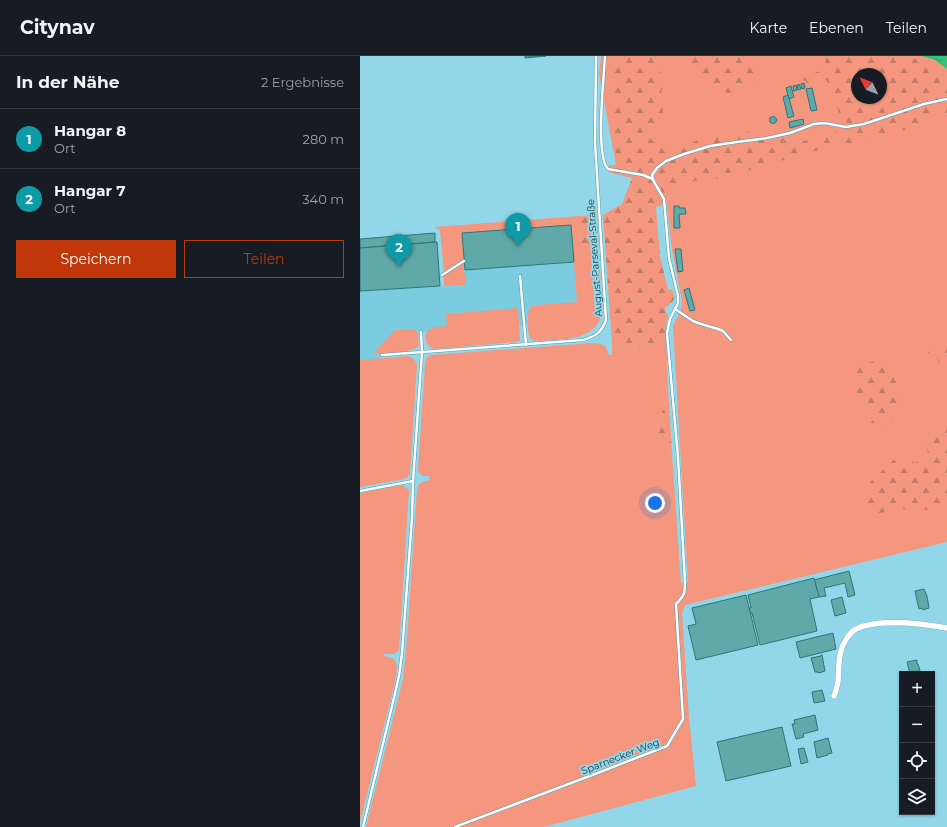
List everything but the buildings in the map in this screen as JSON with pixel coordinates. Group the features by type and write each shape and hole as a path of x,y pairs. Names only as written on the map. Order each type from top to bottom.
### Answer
{"street":[{"path":"834,696 838,682 838,667 841,650 847,637 855,630 863,626 888,623 926,625 947,628"}],"lane":[{"name":"August-Parseval-Straße","path":"382,355 584,340 596,336 604,327 606,320 595,143 596,56"},
{"path":"605,56 601,136 602,156 605,166 608,169 643,176 653,180 652,175 657,168 666,161 710,146 767,138 790,133 814,124 824,123 846,127 864,124 924,104 947,99"},
{"name":"Sparnecker Weg","path":"455,827 666,746 683,719 676,604 683,596 685,591 685,582 678,465 667,332 670,319 678,303 678,296 669,258 664,199 653,180"},
{"path":"442,275 464,261"},
{"path":"520,276 526,345"},
{"path":"675,309 693,321 723,331 731,340"},
{"path":"363,827 401,663 412,518 422,332"},
{"path":"360,491 413,481"}],"shaded area":[{"path":"574,262 577,302 537,305 531,307 527,316 528,325 519,325 517,308 449,330 404,333 360,378 360,291 466,285 463,270"}],"green space":[{"path":"601,56 947,56 947,542 685,605 682,613 689,717 696,786 544,827 366,827 403,679 417,489 420,484 429,480 429,476 423,476 420,474 418,469 425,364 426,359 430,355 593,343 604,346 609,355 612,355 612,344 631,352 666,338 668,386 663,410 657,423 658,434 672,453 681,583 688,582 673,326 681,310 682,301 672,250 665,189 616,165 599,74"},
{"path":"620,56 663,56 656,63 665,83 661,92 668,100 663,110 661,123 647,136 664,150 678,152 699,139 747,130 752,139 781,136 788,143 798,143 811,138 823,131 824,125 834,127 837,135 844,133 848,128 847,123 841,119 831,89 826,80 808,84 803,79 806,76 825,69 826,56 906,56 929,64 947,75 947,120 941,116 932,117 927,126 807,153 723,178 689,182 665,189 667,204 656,207 660,256 668,290 672,290 674,294 673,301 665,309 668,315 666,338 631,352 612,344 603,215 622,204 632,178 608,172 605,166 616,165 611,69 618,64"},
{"path":"677,56 755,56 760,77 757,86 746,87 736,95 721,91 705,81 691,70 684,67"},
{"path":"597,215 599,257 582,258 579,216"},
{"path":"579,216 582,258 599,257 603,306 601,317 596,326 589,332 580,336 560,340 532,340 529,335 528,327 528,312 531,307 537,305 577,302 571,225 463,233 464,259 444,272 440,231 435,227"},
{"path":"464,263 465,270 463,270 463,273 466,274 466,285 444,286 444,275"},
{"path":"518,308 519,341 436,349 427,344 425,337 430,329 447,326 446,314"},
{"path":"413,329 418,333 419,346 415,349 398,352 374,353 395,330"},
{"path":"945,348 947,349 947,366 940,364 937,358 927,354 929,350 935,352"},
{"path":"407,356 414,359 417,365 410,473 408,477 404,479 360,487 360,360"},
{"path":"880,361 889,367 896,376 904,400 902,409 884,427 869,433 867,427 873,420 854,399 858,382 854,370 862,364"},
{"path":"668,386 672,453 658,434 657,423 663,410"},
{"path":"947,417 947,509 914,511 901,509 869,515 865,512 869,499 863,489 900,454 907,456 914,463 922,460 928,454 925,440 929,432 938,429"},
{"path":"402,485 409,490 399,650 394,654 384,654 384,656 390,657 394,660 397,666 397,671 360,822 360,493"}],"water":[{"path":"922,56 947,56 947,69 935,60"}],"place":[{"name":"Hangar 8","path":"518,246"},
{"name":"Hangar 7","path":"399,267"}]}
